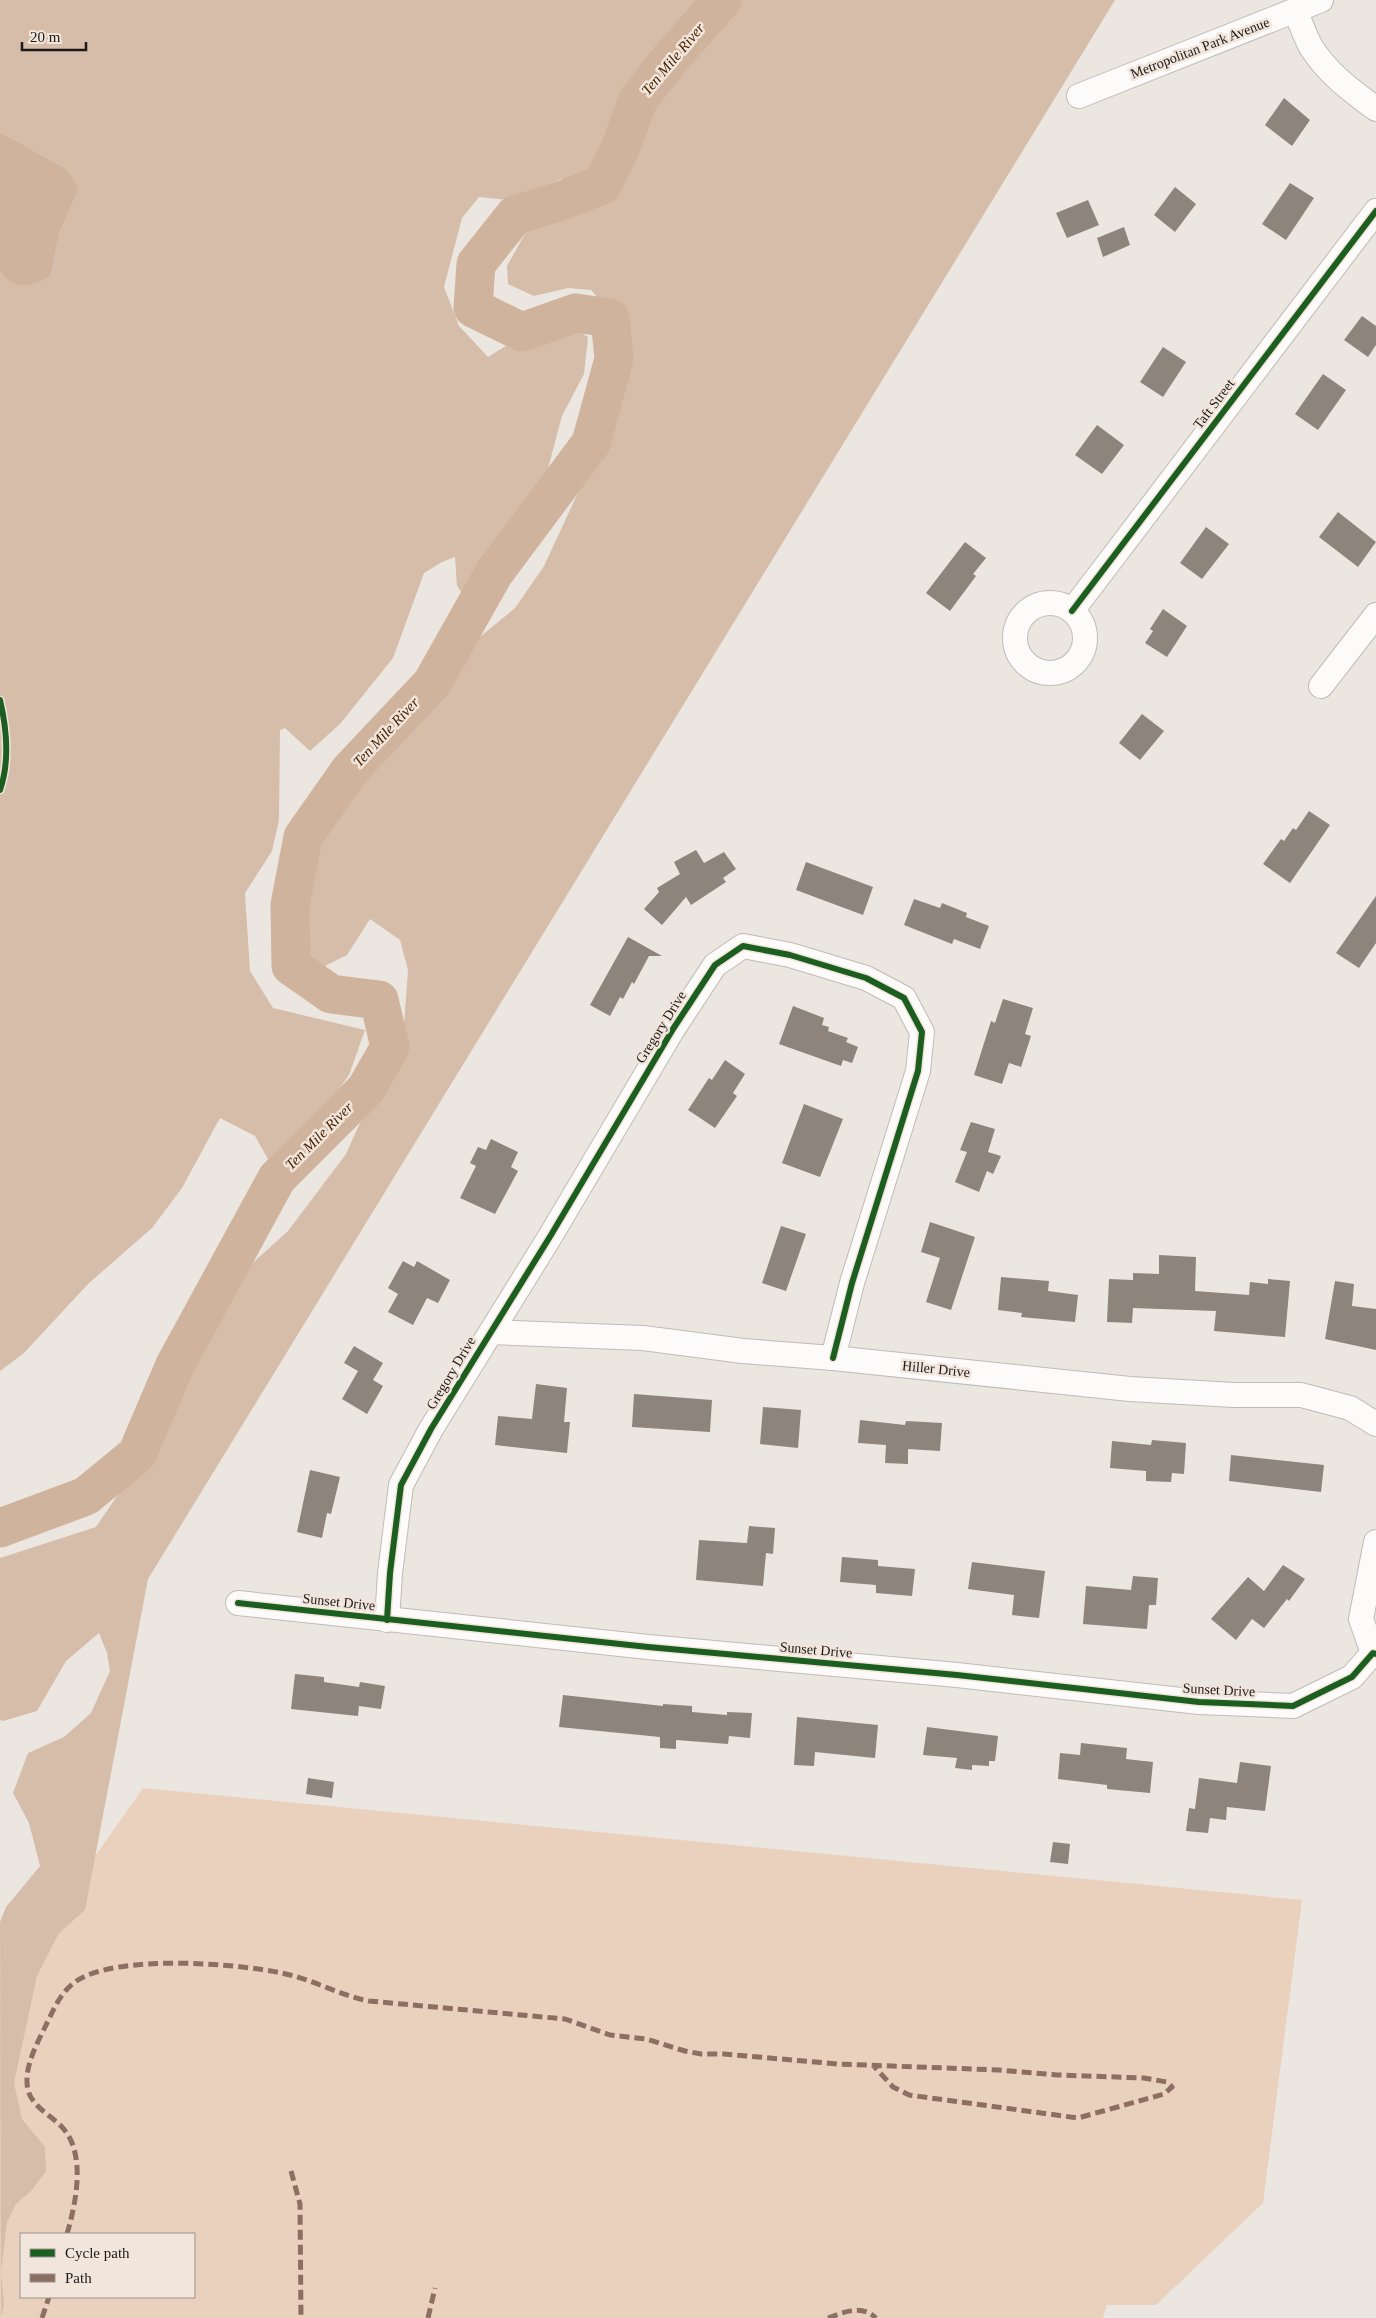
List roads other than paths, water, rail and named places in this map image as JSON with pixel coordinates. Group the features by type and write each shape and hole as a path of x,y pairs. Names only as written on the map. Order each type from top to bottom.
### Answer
{"street":[{"name":"Metropolitan Park Avenue","path":"1079,96 1321,0"},
{"path":"1296,11 1311,46 1323,64 1344,84 1376,109"},
{"name":"Taft Street","path":"1072,611 1376,211"},
{"path":"1321,686 1376,615"},
{"name":"Gregory Drive","path":"387,1620 390,1573 401,1485 431,1429 699,989 715,965 743,946 790,955 866,978 904,998 922,1032 918,1071 852,1283 832,1358"},
{"name":"Hiller Drive","path":"491,1332 643,1338 743,1351 832,1358 1130,1389 1234,1395 1301,1395 1350,1408 1376,1424"},
{"path":"1374,1654 1361,1619 1376,1542"},
{"name":"Sunset Drive","path":"238,1603 648,1648 957,1676 1200,1702 1293,1706 1352,1677 1374,1654"}],"waterway":[{"name":"Ten Mile River","path":"0,1528 86,1496 137,1454 175,1365 277,1178 366,1089 390,1047 379,1000 331,994 291,966 290,905 303,837 350,770 432,683 494,573 591,443 614,359 610,318 576,313 522,332 473,308 476,264 515,215 558,202 602,185 620,149 638,100 670,59 722,0"}]}
